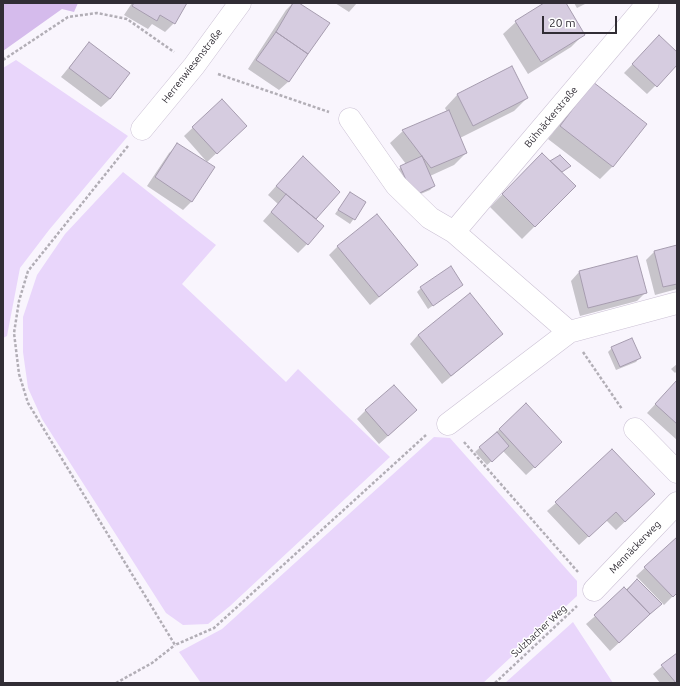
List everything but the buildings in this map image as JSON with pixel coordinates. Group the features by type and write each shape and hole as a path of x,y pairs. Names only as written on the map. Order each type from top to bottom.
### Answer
{"street":[{"name":"Herrenwiesenstraße","path":"142,129 194,66 240,3"},
{"name":"Bühnäckerstraße","path":"454,232 648,3"},
{"path":"350,119 396,185 430,218 454,232 569,332"},
{"path":"448,424 569,332 677,303"},
{"path":"635,429 677,472"},
{"name":"Mennäckerweg","path":"594,590 677,503"}],"path":[{"path":"3,60 68,17 97,13 127,20 194,66 350,119"},
{"path":"142,129 28,271 19,301 14,333 19,374 28,403 175,645"},
{"path":"569,332 635,429"},
{"path":"116,683 152,663 175,645 214,628 434,429 448,424 594,590"},
{"name":"Sulzbacher Weg","path":"495,683 594,590"}],"shaded area":[{"path":"3,3 78,3 74,12 62,9 3,51"},
{"path":"16,60 128,136 49,230 20,268 7,336 3,338 3,68"},
{"path":"123,172 216,245 182,284 286,382 298,369 390,457 230,606 208,624 183,625 166,613 42,419 28,388 23,352 23,317 37,275 65,234"},
{"path":"434,437 450,438 577,581 577,596 483,683 201,683 179,652 222,629"},
{"path":"573,622 613,683 505,683"}]}
